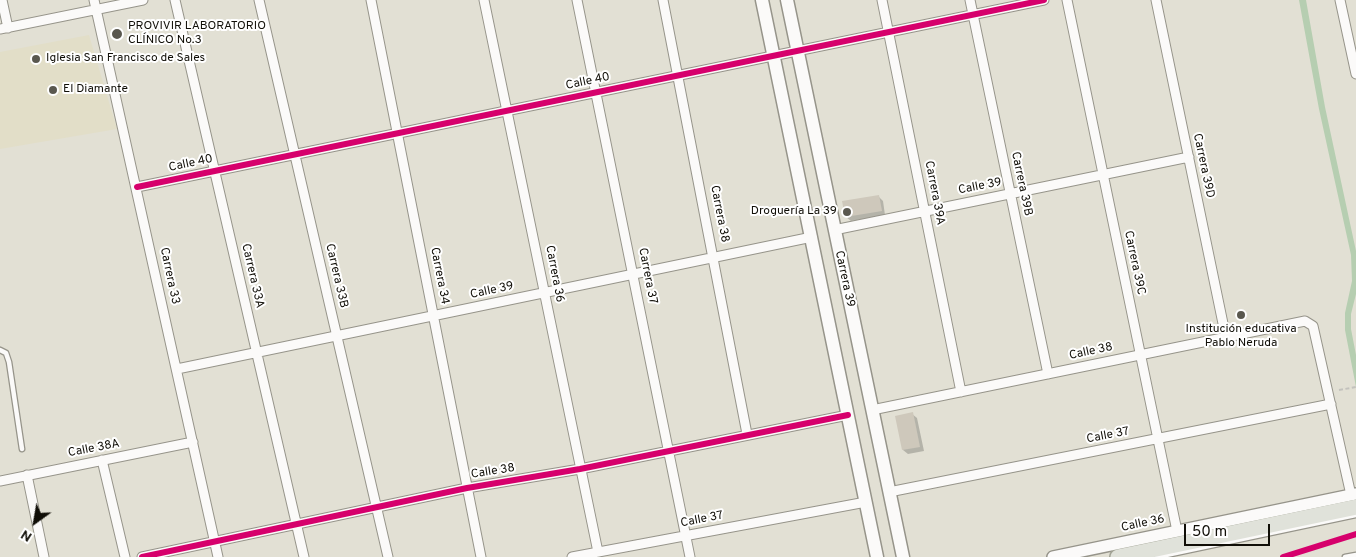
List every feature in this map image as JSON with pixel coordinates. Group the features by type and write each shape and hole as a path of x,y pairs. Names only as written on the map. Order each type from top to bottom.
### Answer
{"highway":[{"path":"1118,557 1355,505"}],"main road":[{"name":"Carrera 39","path":"762,0 877,557"},
{"name":"Carrera 39","path":"787,0 903,557"}],"street":[{"path":"2,0 4,28 143,0"},
{"name":"Carrera 33","path":"94,0 218,557"},
{"name":"Carrera 33A","path":"175,0 304,557"},
{"name":"Carrera 33B","path":"259,0 388,557"},
{"name":"Carrera 34","path":"371,0 481,557"},
{"name":"Carrera 36","path":"484,0 598,552"},
{"name":"Carrera 37","path":"577,0 690,557"},
{"name":"Carrera 38","path":"663,0 747,434"},
{"name":"Carrera 39A","path":"882,0 961,392"},
{"name":"Carrera 39B","path":"970,0 1048,374"},
{"name":"Calle 40","path":"136,187 1044,0"},
{"name":"Carrera 39C","path":"1067,0 1177,531"},
{"name":"Carrera 39D","path":"1156,0 1226,338"},
{"path":"1340,0 1356,74"},
{"name":"Calle 39","path":"834,230 1189,157"},
{"name":"Calle 39","path":"177,369 812,237"},
{"name":"Calle 38","path":"872,410 1305,321 1313,326 1331,404"},
{"path":"1331,404 1355,505"},
{"name":"Calle 37","path":"889,492 1331,404"},
{"name":"Calle 38","path":"142,557 467,488 580,469 848,414"},
{"name":"Calle 38A","path":"0,481 193,442"},
{"path":"102,460 126,557"},
{"path":"27,475 44,557"},
{"name":"Calle 37","path":"572,557 866,502"},
{"name":"Calle 36","path":"1053,557 1177,531 1355,505"}],"lane":[{"path":"0,350 6,353 9,362 22,449"},
{"path":"1157,557 1355,505"},
{"path":"1345,557 1356,555"}],"path":[{"path":"1339,390 1356,387"}],"shaded area":[{"path":"1299,0 1306,0 1325,107 1356,251 1356,294 1351,314 1351,329 1356,355 1356,387 1345,330 1345,313 1352,281 1351,255 1319,109"},
{"name":"El Diamante","path":"89,35 117,129 0,149 0,52"}],"building":[{"path":"879,195 882,211 845,217 842,201"},
{"path":"913,412 920,447 902,450 895,416"}],"cycle path":[{"path":"137,187 1044,0"},
{"path":"142,557 467,488 580,469 848,415"},
{"path":"1283,557 1356,534"}],"place":[{"name":"PROVIVIR LABORATORIO CLÍNICO No.3","path":"117,34"},
{"name":"Iglesia San Francisco de Sales","path":"36,59"},
{"name":"El Diamante","path":"53,90"},
{"name":"Droguería La 39","path":"847,212"},
{"name":"Institución educativa Pablo Neruda","path":"1241,315"}]}
